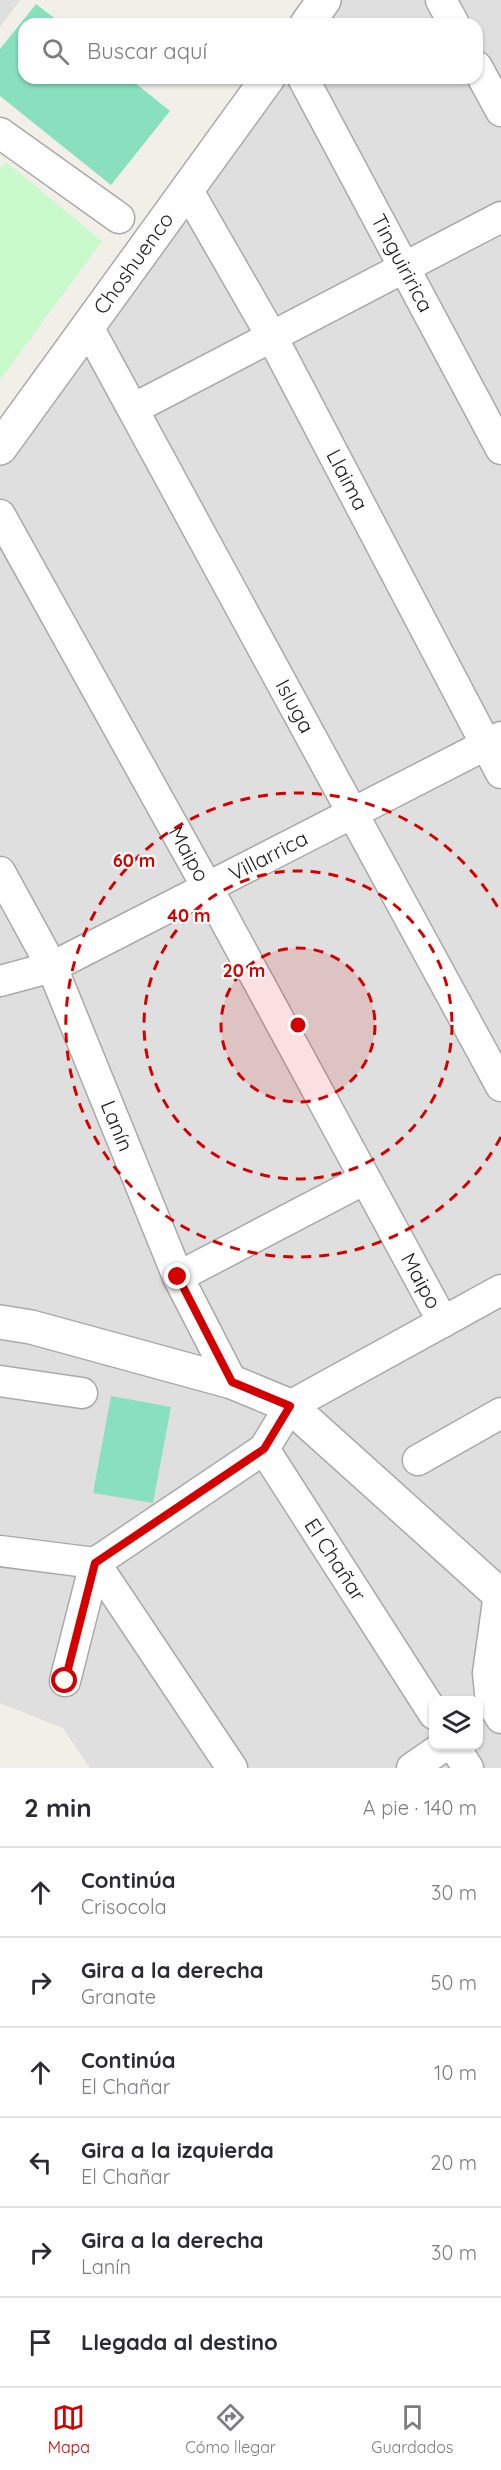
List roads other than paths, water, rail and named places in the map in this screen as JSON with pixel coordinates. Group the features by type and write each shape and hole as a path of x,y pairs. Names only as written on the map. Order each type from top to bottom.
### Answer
{"street":[{"path":"311,18 324,0"},
{"path":"441,0 451,18"},
{"path":"483,78 501,111"},
{"name":"Choshuenco","path":"0,448 264,84"},
{"name":"Tinguiririca","path":"306,84 501,449"},
{"path":"0,133 119,218"},
{"name":"Llaima","path":"187,189 272,337 494,741 501,773"},
{"path":"133,409 501,217"},
{"name":"Isluga","path":"88,327 501,1086"},
{"name":"Maipo","path":"0,515 207,887 443,1322"},
{"name":"Villarrica","path":"0,981 52,967 494,741"},
{"name":"Lanín","path":"0,872 52,967 178,1277 232,1382"},
{"path":"178,1277 365,1179"},
{"path":"0,1551 95,1563 264,1449 290,1406 501,1290"},
{"path":"0,1322 31,1327 232,1382 290,1406 500,1595 491,1702 501,1718"},
{"path":"0,1381 82,1393"},
{"path":"418,1460 501,1413"},
{"name":"El Chañar","path":"264,1449 429,1706"},
{"path":"65,1681 95,1563"},
{"path":"95,1563 232,1768"},
{"path":"412,1768 438,1750"},
{"path":"457,1750 468,1768"}]}
